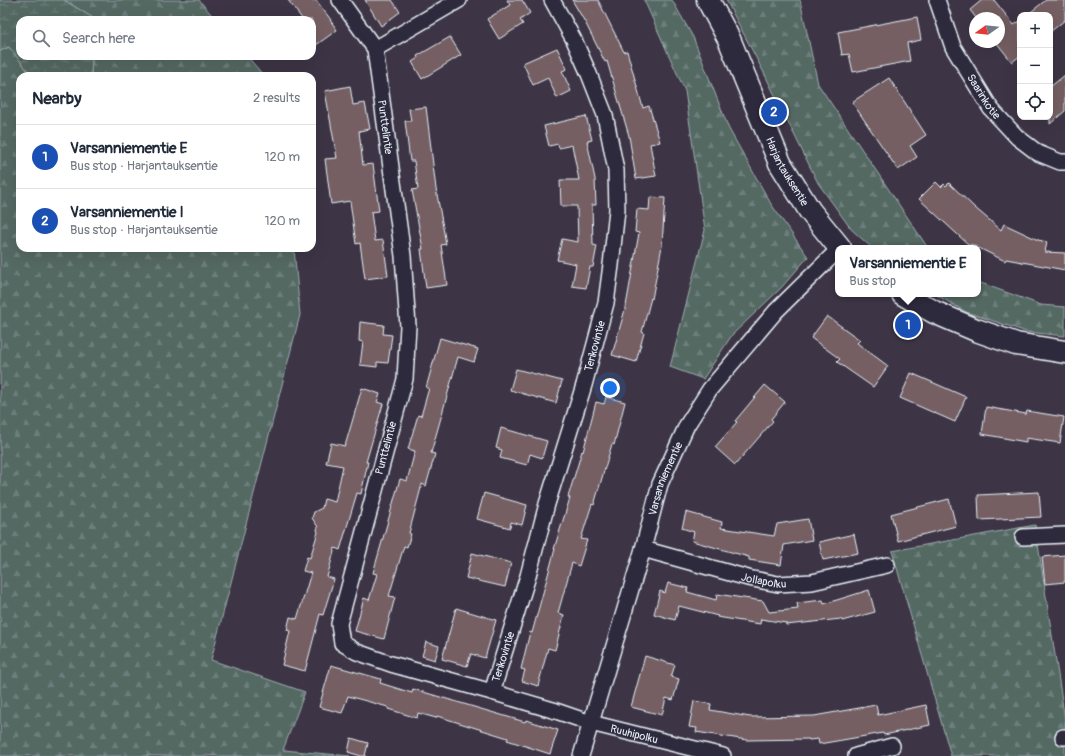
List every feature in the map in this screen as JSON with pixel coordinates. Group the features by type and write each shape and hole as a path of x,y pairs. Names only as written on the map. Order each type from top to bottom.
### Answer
{"street":[{"name":"Punttelintie","path":"340,0 375,49 402,256 408,326 405,379 339,624 342,643 358,652 391,664 556,710 591,723"},
{"path":"375,49 458,0"},
{"name":"Terikovintie","path":"492,692 528,576 547,504 584,385 606,303 617,210 616,170 605,115 577,47 552,0"},
{"name":"Harjantauksentie","path":"708,0 729,39 780,163 810,211 838,245"},
{"name":"Saarinkotie","path":"937,0 953,47 991,109 1017,137 1038,153 1060,162 1065,162"},
{"name":"Varsanniementie","path":"581,756 643,549 660,484 687,424 710,389 776,311 835,253"},
{"path":"908,297 934,312 976,330 1016,344 1065,352"},
{"path":"1023,537 1065,535"},
{"name":"Jollapolku","path":"643,549 748,578 778,584 812,582 887,565"},
{"name":"Ruuhipolku","path":"591,723 723,756"},
{"path":"856,756 892,746"}],"green space":[{"path":"0,0 64,0 90,16 16,16 16,56 9,47 0,51"},
{"path":"64,0 199,0 213,16 90,16"},
{"path":"644,0 672,0 693,37 729,129 771,204 808,257 781,288 732,335 703,379 670,367 705,230 685,91"},
{"path":"726,0 800,0 818,84 926,245 869,245 851,229 818,183"},
{"path":"9,47 16,56 16,60 19,60 29,72 16,72 16,252 294,252 300,315 211,660 305,692 283,750 350,756 0,756 0,51"},
{"path":"19,60 92,60 91,72 29,72"},
{"path":"92,60 250,60 261,72 91,72"},
{"path":"981,283 1041,305 1065,307 1065,336 1027,332 966,312 940,297 981,297"},
{"path":"1035,525 1065,720 1065,756 951,756 892,551"}],"building":[{"path":"288,0 316,0 337,30 316,45 316,16 300,16"},
{"path":"365,0 392,0 400,12 381,26"},
{"path":"507,0 522,0 530,13 520,20 523,24 499,39 487,19 510,5"},
{"path":"572,0 598,0 624,52 627,51 643,108 649,106 660,142 650,144 656,176 636,179 629,136 607,61 605,62"},
{"path":"982,0 994,0 1004,12 972,12 970,10"},
{"path":"1046,0 1065,0 1065,20 1053,30 1053,12 1031,12"},
{"path":"1005,14 1014,25 1017,23 1017,58 1012,62 1001,48 1005,48"},
{"path":"917,17 921,40 907,43 910,61 853,72 849,54 842,55 838,32"},
{"path":"450,37 461,55 422,79 412,62 418,58 417,56"},
{"path":"557,48 567,69 562,71 571,91 557,98 548,78 533,85 523,63"},
{"path":"1065,75 1065,111 1050,124 1050,120 1053,120 1053,85"},
{"path":"889,78 926,135 910,146 917,157 898,170 852,102"},
{"path":"350,86 353,105 365,103 370,129 359,131 363,165 373,164 379,211 371,212 375,241 383,240 388,276 365,279 360,243 356,244 350,201 331,204 325,159 337,158 325,91"},
{"path":"426,107 436,189 446,244 441,245 447,285 426,288 421,249 423,249 412,190 418,189 414,161 410,161 405,121 411,121 409,109"},
{"path":"586,116 592,140 587,141 595,179 596,205 592,205 593,245 597,246 593,267 590,267 586,288 572,286 576,264 557,260 562,239 578,242 577,206 561,206 560,180 579,180 572,145 559,148 558,144 549,146 544,126"},
{"path":"936,182 941,187 944,184 946,186 949,183 1001,230 1004,224 1038,240 1047,242 1045,252 1065,253 1065,270 1006,259 1005,261 981,249 981,245 969,245 919,199"},
{"path":"650,197 665,198 662,246 652,299 651,298 642,332 644,333 636,362 612,355 626,306 639,233 635,232 637,209 649,210"},
{"path":"827,316 860,340 857,343 888,366 873,387 837,362 840,359 811,338"},
{"path":"360,322 384,325 383,334 392,335 388,363 377,362 377,367 360,365 363,342 359,341"},
{"path":"440,338 478,349 474,362 458,357 431,453 435,454 426,486 422,484 409,533 411,534 407,547 404,546 389,596 395,597 384,639 355,631 364,598 369,600 377,574 373,573 400,479 407,481 415,451 408,449 418,415 421,416 429,388 426,388"},
{"path":"516,369 562,381 556,403 510,390"},
{"path":"911,373 966,397 955,422 900,398"},
{"path":"765,385 785,402 771,419 773,421 735,465 715,447 737,422 735,421"},
{"path":"362,388 380,394 377,402 383,404 366,462 368,462 361,494 357,493 340,550 335,548 327,577 334,579 323,615 320,614 305,671 282,665 290,631 287,630 290,617 297,619 311,573 303,571 307,557 310,558 318,532 318,527 312,518 314,512 322,508 324,499 335,502 343,466 326,463 331,443 345,446"},
{"path":"606,397 625,402 614,445 612,444 594,505 592,504 581,539 587,540 579,566 572,563 558,613 564,615 555,650 548,648 538,686 522,681 525,670 521,669 530,632 532,633 554,549 570,498 568,497 582,451 583,452 596,402 604,404"},
{"path":"986,407 1026,414 1027,411 1064,417 1060,443 1026,438 1026,442 982,434"},
{"path":"501,428 547,441 542,458 530,454 527,465 500,458 502,450 496,448"},
{"path":"1039,492 1041,517 979,520 978,495"},
{"path":"484,493 527,505 522,525 511,522 510,528 477,519"},
{"path":"949,499 956,526 898,541 891,514"},
{"path":"686,512 722,522 721,528 774,536 777,524 808,519 812,540 784,545 781,565 749,560 749,557 692,541 694,532 682,528"},
{"path":"854,534 858,553 823,560 819,542"},
{"path":"472,553 511,563 505,587 466,578"},
{"path":"1065,555 1065,582 1045,584 1042,557"},
{"path":"668,583 688,588 687,592 716,600 717,594 763,601 769,612 798,609 797,603 823,600 824,604 869,590 875,612 842,621 841,619 786,625 786,623 761,619 760,624 717,617 718,616 679,606 675,620 654,614 660,591 665,593"},
{"path":"456,608 496,620 485,658 471,654 467,666 442,659"},
{"path":"426,642 439,646 435,660 422,656"},
{"path":"645,656 675,665 671,677 679,679 673,700 666,698 662,715 631,707"},
{"path":"331,665 381,679 380,683 412,693 413,689 525,722 526,720 558,730 550,754 507,740 508,738 437,716 436,718 418,713 417,718 388,709 388,707 348,696 342,713 319,707"},
{"path":"694,701 711,704 710,710 750,717 814,716 876,705 878,715 926,705 930,725 884,735 883,733 819,744 818,739 747,740 696,732 697,728 689,727"},
{"path":"351,738 368,743 365,756 348,752"}],"place":[{"name":"Varsanniementie I","path":"774,112"},
{"name":"Varsanniementie E","path":"908,325"}]}
